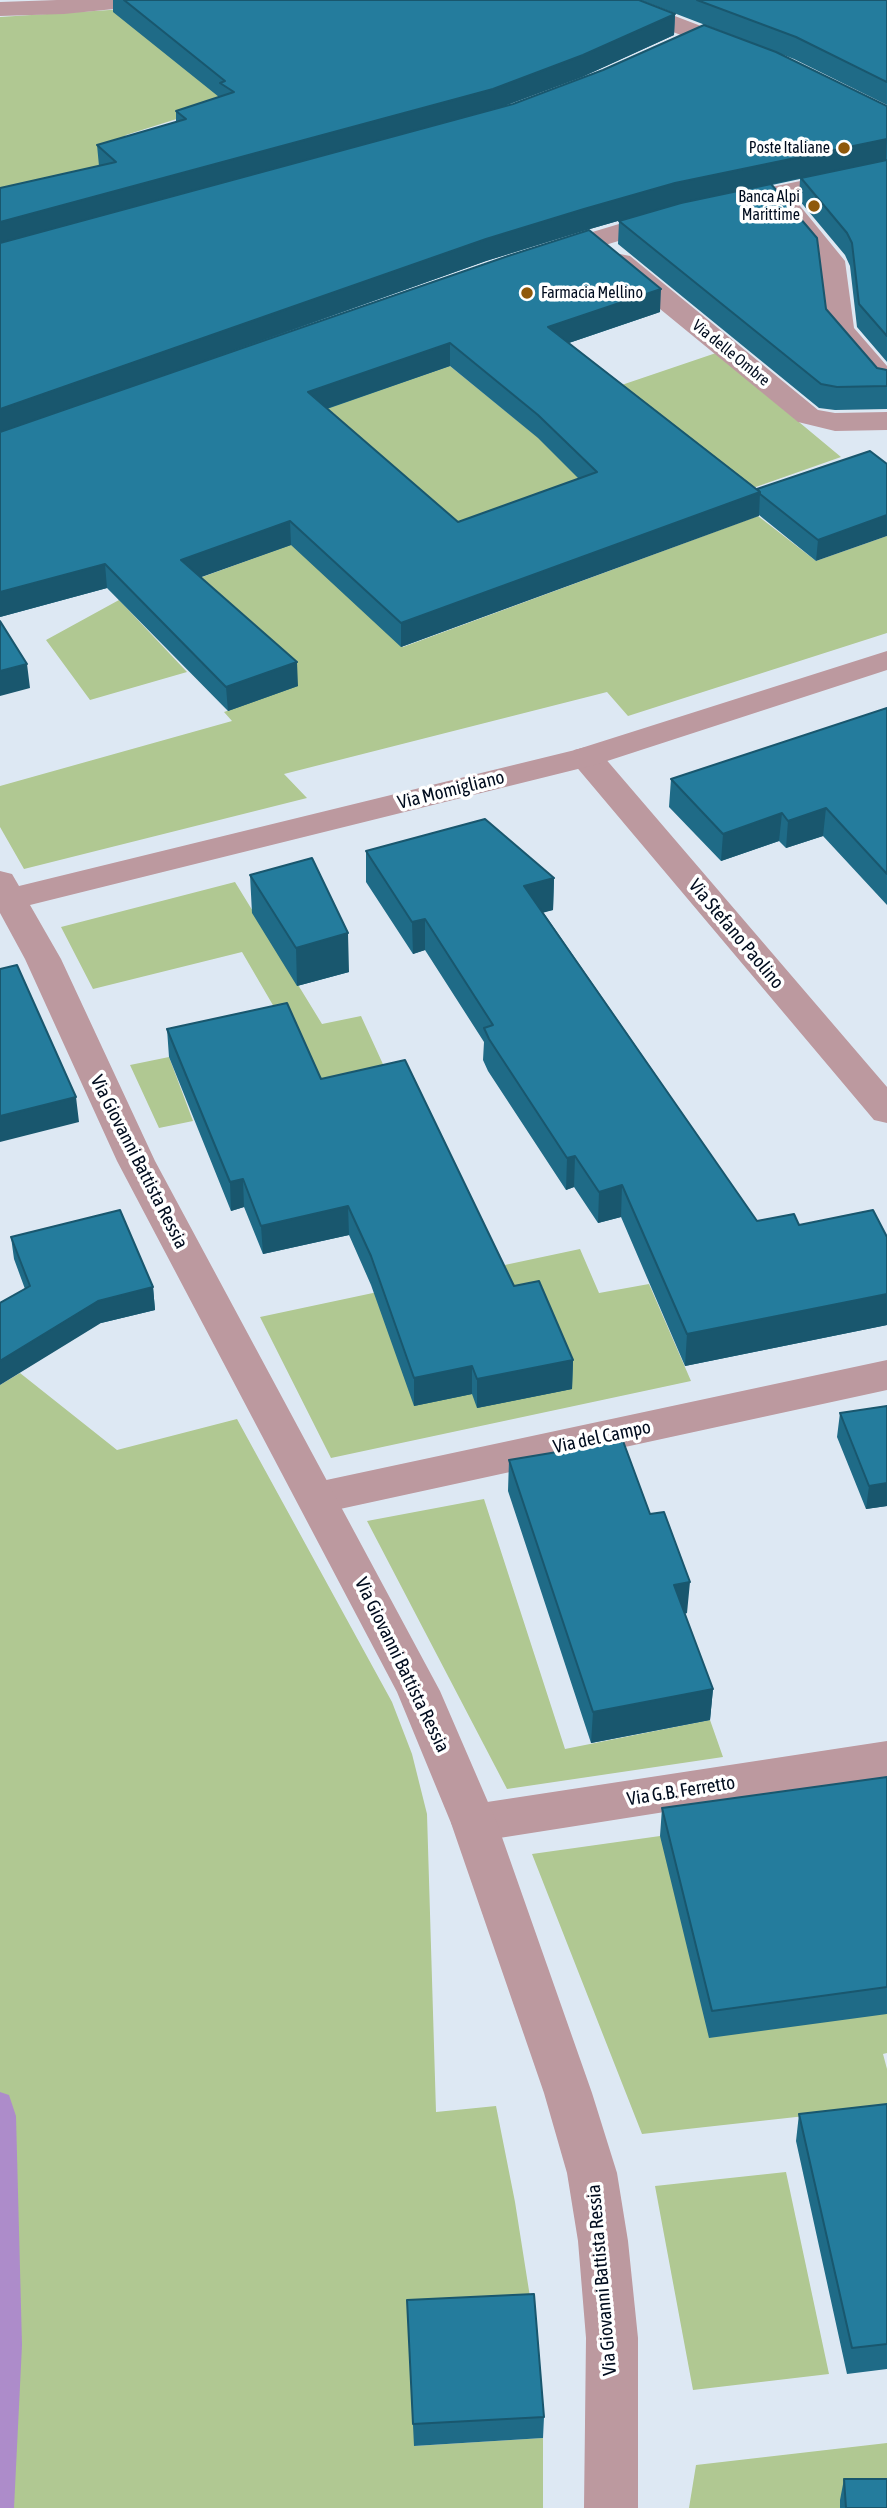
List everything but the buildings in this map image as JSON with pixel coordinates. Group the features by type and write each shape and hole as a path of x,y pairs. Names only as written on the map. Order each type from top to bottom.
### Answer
{"street":[{"path":"0,9 64,7 134,0"},
{"path":"611,0 757,56"},
{"path":"665,51 702,35"},
{"path":"521,262 674,216 887,171"},
{"path":"775,193 830,257 834,267 840,330 887,383"},
{"name":"Via delle Ombre","path":"593,240 808,416 835,422 887,421"},
{"name":"Via Momigliano","path":"5,890 586,757 887,660"},
{"name":"Via Stefano Paolino","path":"586,757 887,1111"},
{"name":"Via Giovanni Battista Ressia","path":"5,890 43,959 136,1161 418,1690 474,1823 568,2093 592,2173 603,2241 612,2338 611,2508"},
{"name":"Via del Campo","path":"317,1498 887,1375"},
{"name":"Via G.B. Ferretto","path":"474,1823 887,1759"}],"green space":[{"path":"157,7 259,93 126,135 99,167 0,199 0,17"},
{"path":"716,353 841,457 733,495 601,392"},
{"path":"450,366 605,492 458,546 308,415"},
{"path":"758,516 816,561 887,536 887,633 628,716 607,692 284,774 307,798 24,869 0,827 0,786 232,721 224,712 297,686 183,584 293,544 403,647"},
{"path":"119,600 187,672 90,700 46,640"},
{"path":"235,882 322,1024 361,1016 387,1073 314,1089 288,1031 242,952 93,989 61,927"},
{"path":"169,1057 193,1121 159,1128 130,1065"},
{"path":"580,1249 599,1293 649,1284 691,1381 331,1458 260,1317"},
{"path":"20,1373 117,1450 237,1419 392,1702 412,1754 427,1814 436,2112 496,2106 533,2316 414,2446 543,2438 543,2508 0,2508 0,1385"},
{"path":"484,1499 565,1749 710,1720 723,1757 507,1789 367,1521"},
{"path":"660,1836 887,2014 887,2053 883,2054 887,2069 887,2107 642,2134 532,1854"},
{"path":"786,2172 829,2374 693,2390 655,2186"},
{"path":"887,2443 887,2508 689,2508 696,2465"}],"waterway":[{"path":"0,2103 4,2116 9,2345 1,2508"}],"place":[{"name":"Poste Italiane","path":"844,148"},
{"name":"Banca Alpi Marittime","path":"814,206"},
{"name":"Farmacia Mellino","path":"527,293"}]}
